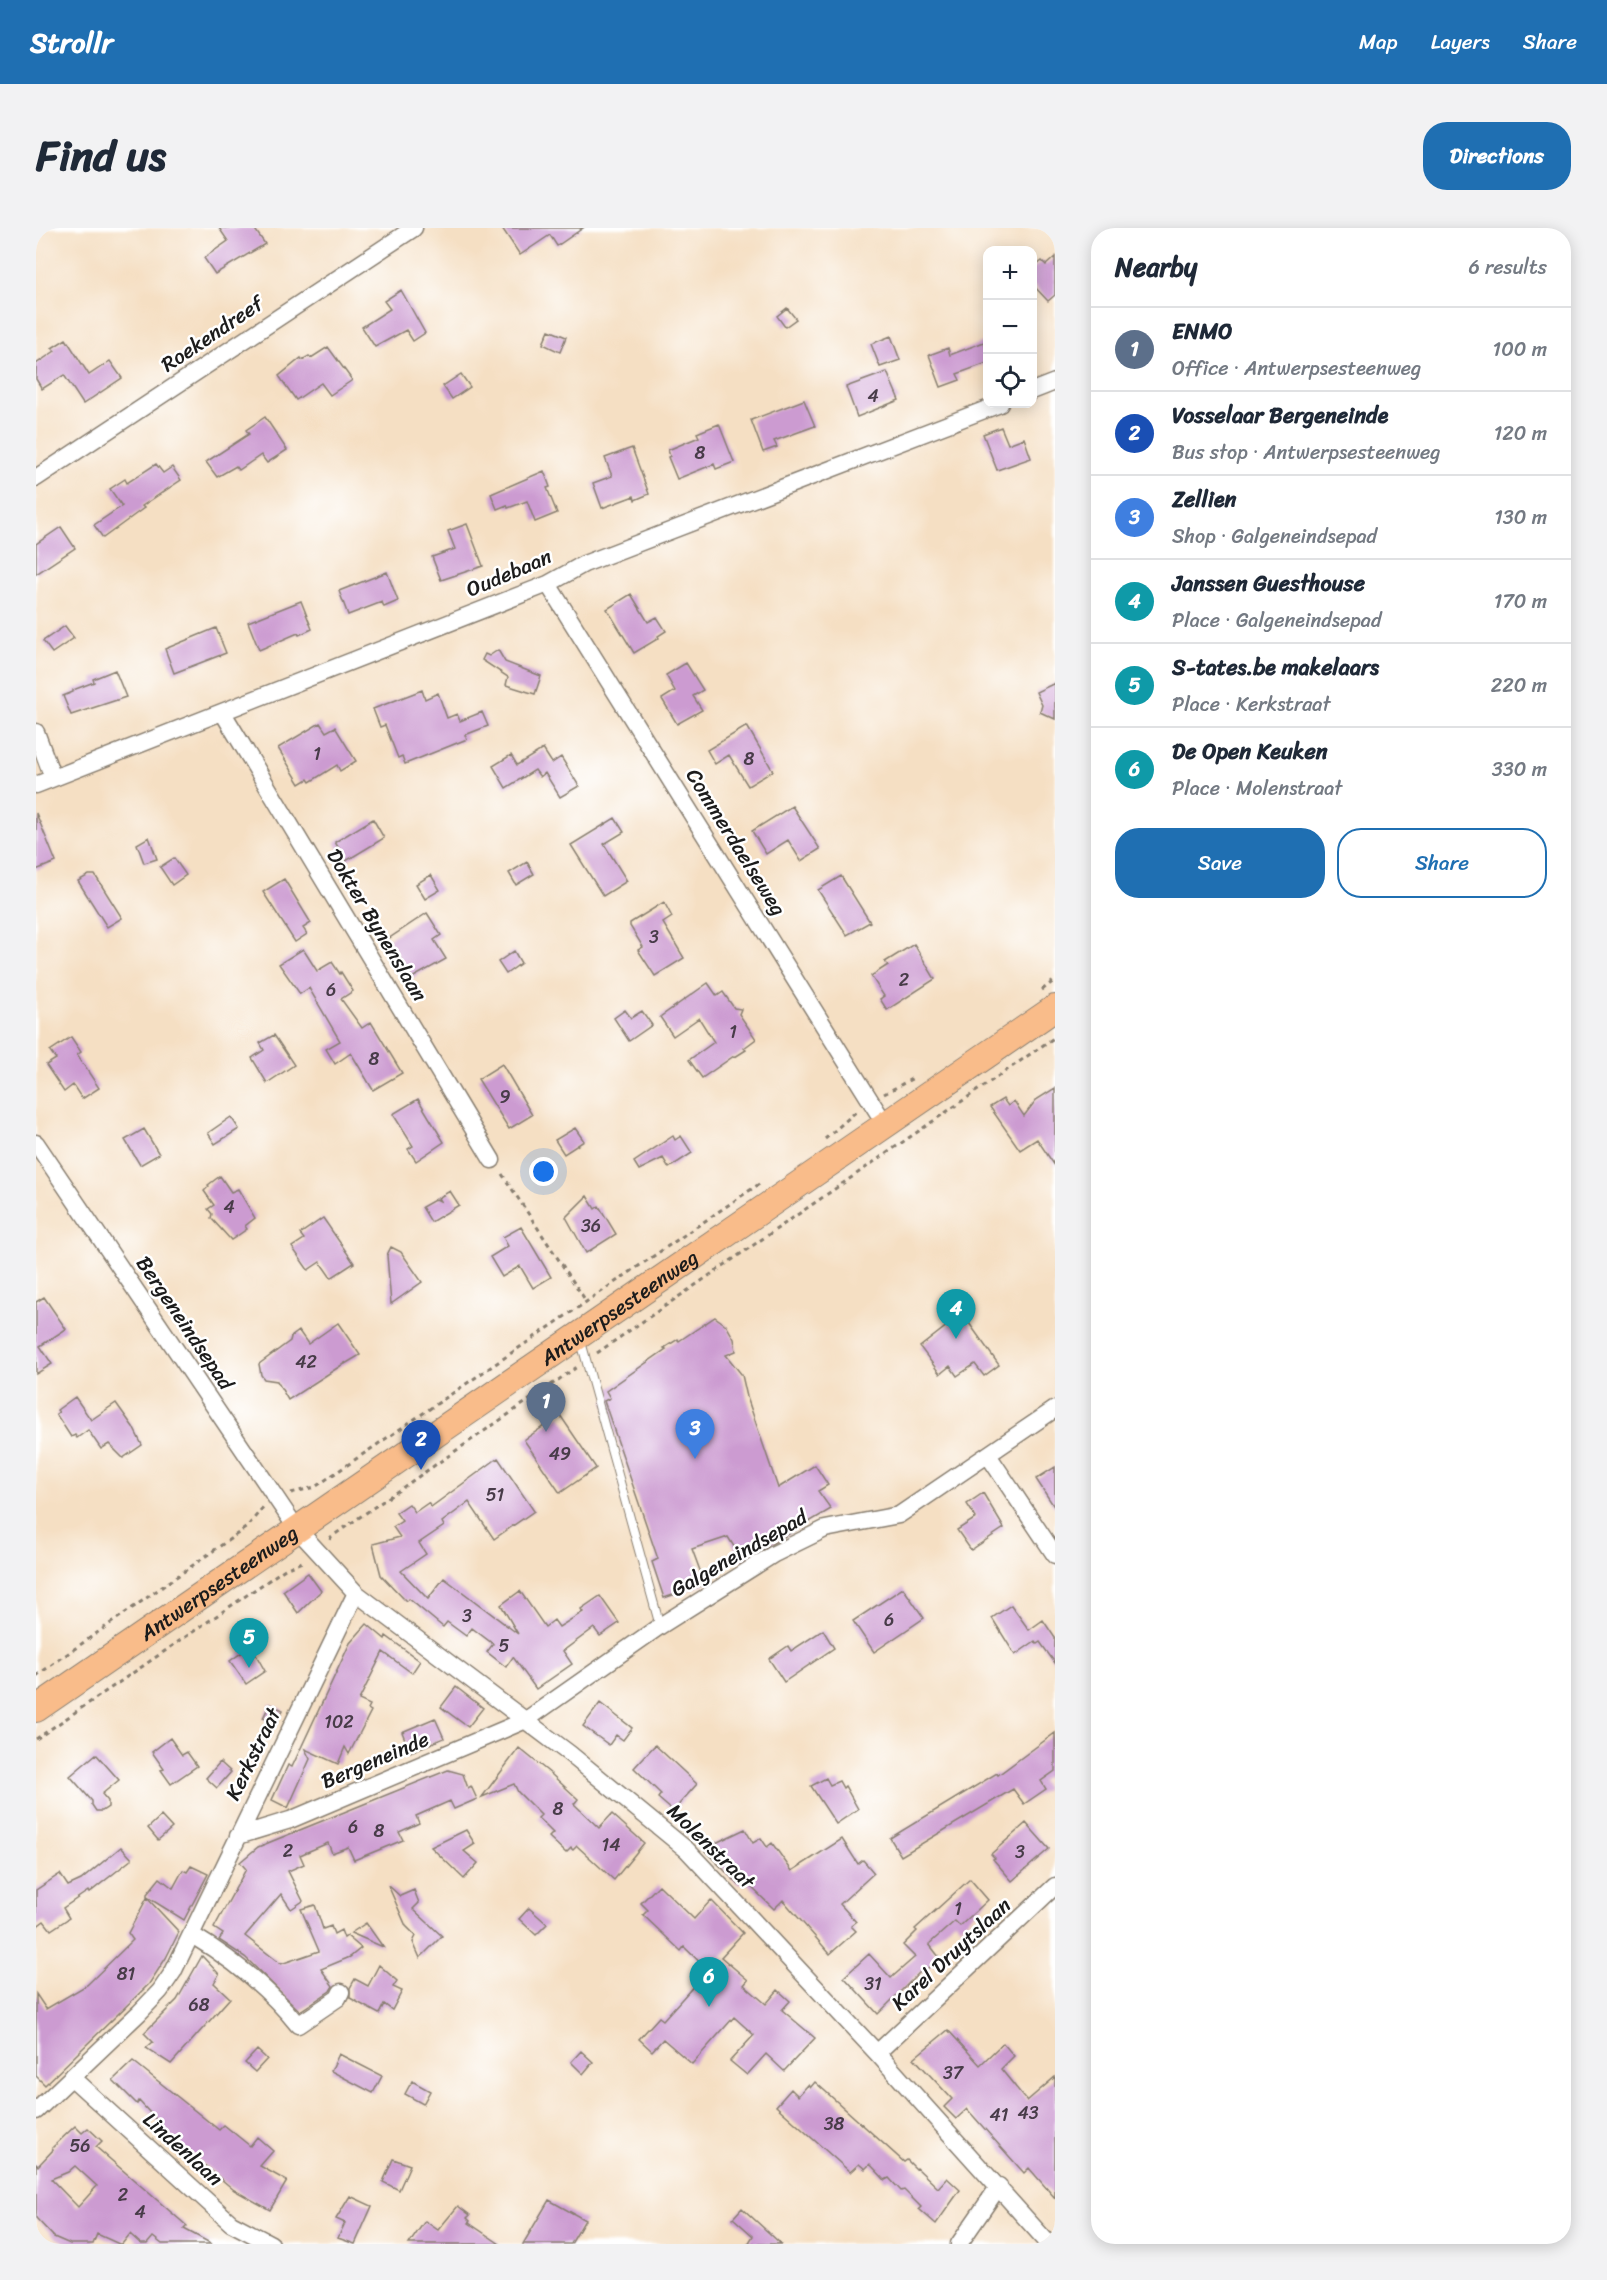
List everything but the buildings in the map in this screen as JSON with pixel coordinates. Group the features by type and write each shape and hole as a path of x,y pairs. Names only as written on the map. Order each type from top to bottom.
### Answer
{"main road":[{"name":"Antwerpsesteenweg","path":"36,1709 297,1529 588,1319 885,1124 1045,1001"}],"street":[{"name":"Roekendreef","path":"36,478 414,228"},
{"path":"1037,389 1055,382"},
{"name":"Oudebaan","path":"36,785 548,584 584,564 990,408"},
{"name":"Commerdaelseweg","path":"548,584 885,1124"},
{"name":"Dokter Bynenslaan","path":"223,713 492,1160"},
{"path":"36,732 53,778"},
{"name":"Bergeneindsepad","path":"36,1143 297,1529"},
{"name":"Galgeneindsepad","path":"526,1720 660,1626 774,1554 825,1529 899,1515 1055,1409"},
{"path":"988,1455 1055,1555"},
{"name":"Molenstraat","path":"297,1529 356,1593 526,1720 687,1850 877,2053 1049,2244"},
{"name":"Kerkstraat","path":"36,2112 160,1991 173,1972 356,1593"},
{"name":"Bergeneinde","path":"238,1836 290,1820 526,1720"},
{"name":"Karel Druytslaan","path":"877,2053 1055,1886"},
{"path":"192,1935 276,1998 298,2025 338,1998 341,1992"},
{"name":"Lindenlaan","path":"71,2077 231,2223 271,2244"},
{"path":"959,2244 999,2186"}],"lane":[{"path":"588,1319 587,1360 660,1626"}],"path":[{"path":"1045,1001 1055,980"},
{"path":"36,1739 285,1569 317,1553 331,1537 1055,1036"},
{"path":"824,1140 871,1101 919,1075"},
{"path":"492,1160 588,1319"},
{"path":"36,1676 247,1527 262,1507 276,1498 315,1488 588,1319 764,1180"}],"place":[{"name":"Janssen Guesthouse","path":"956,1339"},
{"name":"ENMO","path":"546,1432"},
{"name":"Zellien","path":"695,1459"},
{"name":"Vosselaar Bergeneinde","path":"421,1470"},
{"name":"S-tates.be makelaars","path":"249,1668"},
{"name":"De Open Keuken","path":"709,2007"}]}
